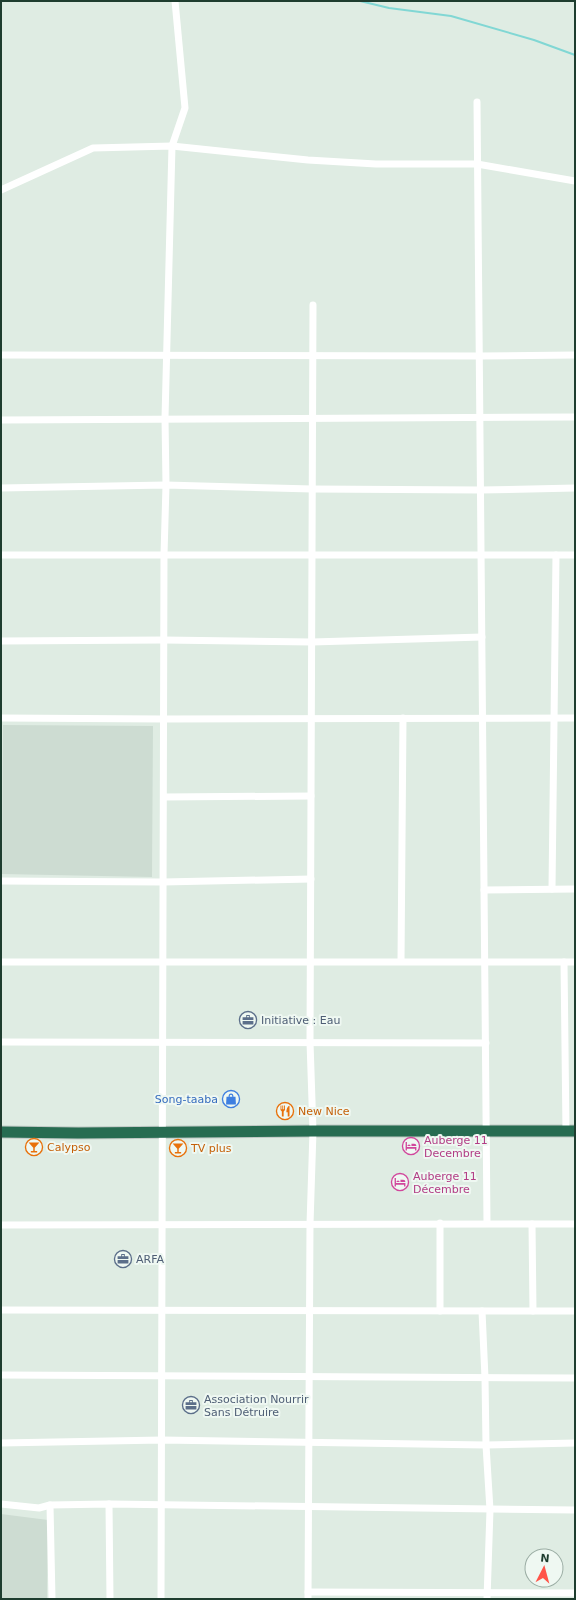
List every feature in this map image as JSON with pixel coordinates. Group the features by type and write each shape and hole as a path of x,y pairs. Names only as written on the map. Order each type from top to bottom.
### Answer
{"highway":[{"path":"1,1132 163,1133 313,1130 570,1131"}],"street":[{"path":"161,1599 164,555 166,485 165,418 168,356 172,146 185,108 175,1"},
{"path":"477,102 487,1223"},
{"path":"1,190 93,148 172,146 308,160 376,164 477,164 575,181"},
{"path":"313,305 310,961 310,1042 313,1130 309,1310 308,1595 487,1596 575,1593"},
{"path":"1,355 575,355"},
{"path":"1,420 575,417"},
{"path":"1,488 166,485 480,490 575,488"},
{"path":"1,555 575,555"},
{"path":"552,889 556,555"},
{"path":"1,641 164,640 312,642 482,637"},
{"path":"1,718 575,718"},
{"path":"401,961 403,718"},
{"path":"164,797 311,796"},
{"path":"1,881 163,882 311,880"},
{"path":"484,890 575,889"},
{"path":"1,962 575,962"},
{"path":"564,962 570,1131"},
{"path":"1,1042 486,1043"},
{"path":"440,1223 440,1311"},
{"path":"1,1225 440,1223 575,1224"},
{"path":"532,1224 533,1311"},
{"path":"1,1310 575,1311"},
{"path":"482,1311 486,1445 490,1510 487,1596"},
{"path":"1,1375 575,1378"},
{"path":"1,1443 162,1440 486,1445 575,1443"},
{"path":"1,1504 39,1508 50,1505 109,1504 575,1510"},
{"path":"109,1504 110,1599"},
{"path":"50,1505 52,1599"}],"shaded area":[{"path":"3,725 153,726 152,877 2,874"},
{"path":"1,1514 48,1520 47,1599 1,1599"}],"waterway":[{"path":"360,1 389,8 451,16 534,40 575,55"}],"place":[{"name":"Initiative : Eau","path":"248,1020"},
{"name":"Song-taaba","path":"231,1099"},
{"name":"New Nice","path":"285,1111"},
{"name":"Auberge 11 Decembre","path":"411,1146"},
{"name":"Calypso","path":"34,1147"},
{"name":"TV plus","path":"178,1148"},
{"name":"Auberge 11 Décembre","path":"400,1182"},
{"name":"ARFA","path":"123,1259"},
{"name":"Association Nourrir Sans Détruire","path":"191,1405"}]}
